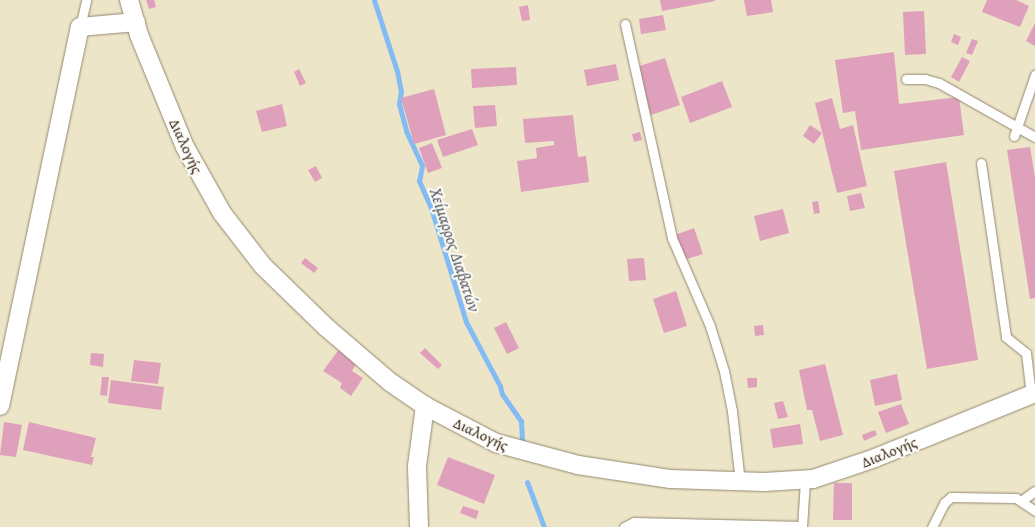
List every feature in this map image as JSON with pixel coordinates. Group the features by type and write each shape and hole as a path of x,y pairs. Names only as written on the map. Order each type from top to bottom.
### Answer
{"street":[{"name":"Διαλογής","path":"129,0 185,147 204,184 262,266 327,328 390,382 425,406 496,443 542,457 637,475 671,479 740,482 805,480 847,469 1033,394"},
{"path":"0,406 80,27 136,22"},
{"path":"419,527 417,466 425,406"}],"lane":[{"path":"80,27 86,0"},
{"path":"625,24 672,238 710,326 724,371 732,411 740,482"},
{"path":"1016,132 1035,75"},
{"path":"906,79 924,79 938,83 1016,132 1035,136"},
{"path":"981,163 1006,337 1026,353 1033,394"},
{"path":"624,527 634,522 802,527 805,480"},
{"path":"1022,501 1035,491"},
{"path":"932,527 944,503 951,496 1009,496 1022,501 1035,511"}],"building":[{"path":"146,0 154,0 156,7 149,9"},
{"path":"660,0 715,0 715,1 662,11"},
{"path":"744,0 771,0 773,12 747,16"},
{"path":"987,0 1016,0 1029,6 1020,27 982,12"},
{"path":"528,5 530,20 522,21 519,7"},
{"path":"924,11 926,54 905,55 903,12"},
{"path":"663,15 666,30 641,34 639,19"},
{"path":"1035,23 1035,46 1026,41"},
{"path":"954,34 961,37 958,45 951,42"},
{"path":"972,39 978,41 972,55 966,53"},
{"path":"894,52 899,104 959,97 964,135 861,150 855,111 843,113 835,60"},
{"path":"962,57 970,61 959,82 951,77"},
{"path":"665,58 680,105 651,115 636,67"},
{"path":"616,64 619,80 587,86 584,70"},
{"path":"516,67 517,85 472,88 471,69"},
{"path":"299,69 306,83 300,86 294,72"},
{"path":"722,81 732,107 690,123 681,97"},
{"path":"434,89 446,135 414,144 401,98"},
{"path":"832,98 840,129 853,125 867,186 837,193 815,103"},
{"path":"282,104 287,126 262,132 256,111"},
{"path":"495,105 497,126 475,128 473,106"},
{"path":"573,115 578,157 586,156 589,182 521,192 517,161 537,158 536,148 554,145 554,141 525,143 523,119"},
{"path":"810,125 822,133 814,144 803,136"},
{"path":"472,129 478,145 443,157 437,140"},
{"path":"640,132 642,140 634,142 632,134"},
{"path":"432,143 442,168 428,173 419,148"},
{"path":"1030,147 1035,178 1035,298 1030,299 1007,150"},
{"path":"946,162 978,360 927,369 894,171"},
{"path":"316,166 322,178 315,182 308,170"},
{"path":"861,193 865,208 850,211 847,196"},
{"path":"818,201 820,213 814,214 812,202"},
{"path":"783,209 789,233 760,241 754,216"},
{"path":"694,228 703,254 684,260 675,235"},
{"path":"305,258 318,268 314,273 301,263"},
{"path":"644,258 646,280 629,281 627,259"},
{"path":"676,291 687,326 664,333 653,299"},
{"path":"506,322 519,348 507,354 494,328"},
{"path":"763,325 764,335 755,336 754,326"},
{"path":"340,348 358,361 352,371 363,378 351,396 340,388 342,383 323,371"},
{"path":"425,348 442,365 438,369 420,353"},
{"path":"91,353 104,354 103,367 90,365"},
{"path":"134,360 161,363 158,384 131,381"},
{"path":"825,364 843,435 820,441 812,410 807,410 799,370"},
{"path":"897,374 902,400 875,406 870,380"},
{"path":"102,377 109,377 107,396 100,395"},
{"path":"747,378 757,378 757,387 748,388"},
{"path":"111,380 164,387 161,410 108,403"},
{"path":"783,401 788,417 778,419 774,403"},
{"path":"901,404 909,424 886,433 878,412"},
{"path":"4,422 22,425 16,457 0,455"},
{"path":"29,422 96,438 91,457 94,457 92,465 23,450"},
{"path":"800,424 803,444 773,448 770,429"},
{"path":"875,430 877,435 864,441 862,435"},
{"path":"448,457 495,475 484,504 437,485"},
{"path":"834,483 852,483 852,520 833,520"},
{"path":"463,506 479,511 476,519 460,513"}],"waterway":[{"name":"Χείμαρρος Διαβατών","path":"374,0 397,71 401,91 399,104 406,131 422,166 419,181 431,208 466,322 500,386 502,394 521,421 522,441"},
{"name":"Χείμαρρος Διαβατών","path":"527,482 544,527"}]}
